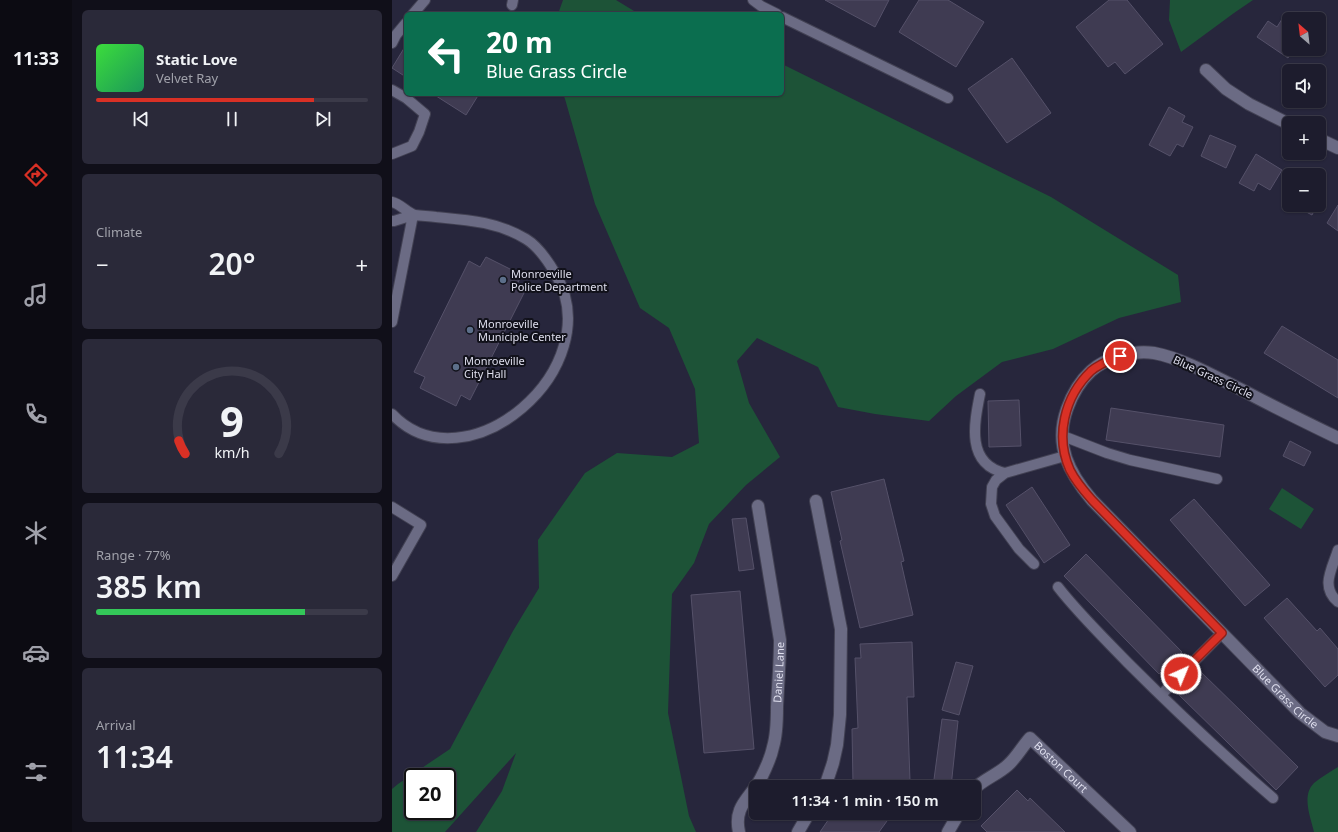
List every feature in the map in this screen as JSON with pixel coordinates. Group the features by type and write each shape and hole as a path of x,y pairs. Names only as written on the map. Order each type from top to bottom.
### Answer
{"street":[{"path":"1206,70 1226,89 1250,104 1282,120"},
{"path":"1326,142 1338,148"},
{"name":"Blue Grass Circle","path":"1338,438 1203,371 1170,357 1153,353 1137,353 1120,356 1091,370 1080,383 1073,395 1066,411 1063,426 1065,456 1070,471 1079,485 1092,500 1308,720 1325,732 1338,736"},
{"path":"816,501 841,629 840,715 837,745 827,780"},
{"name":"Daniel Lane","path":"739,832 738,815 743,802 760,780 774,746 780,660 780,640 758,506"},
{"name":"Boston Court","path":"981,783 1008,765 1030,738 1130,832"},
{"path":"798,832 805,820"},
{"path":"948,832 955,820"}],"lane":[{"path":"415,12 425,0"},
{"path":"753,0 773,12"},
{"path":"784,18 948,98"},
{"path":"393,37 404,25"},
{"path":"392,90 406,98 425,114 419,132 412,146 392,154"},
{"path":"392,202 398,204 414,215"},
{"path":"392,322 414,215"},
{"path":"392,221 414,215 481,221 514,232 528,240 551,265 565,294 568,311 564,348 558,364 539,393 510,418 477,434 460,438 442,439 412,430 399,422 392,414"},
{"path":"980,394 974,435 978,452 985,463 994,470 1005,473"},
{"path":"1063,436 1124,458 1217,479"},
{"path":"1034,564 1019,549 995,516 991,504 992,487 996,480 1005,473 1065,456"},
{"path":"392,507 421,526 392,576"},
{"path":"1338,550 1327,583 1329,592 1338,602"},
{"path":"1058,586 1083,617 1161,695 1273,798"},
{"path":"1161,695 1222,633"}],"green space":[{"path":"563,0 616,0 636,12 559,12"},
{"path":"1170,0 1253,0 1181,52 1169,20"},
{"path":"784,65 1051,197 1178,275 1181,302 1119,318 1053,349 1002,362 956,396 929,421 875,414 838,407 818,367 757,338 737,361 749,403 780,457 746,485 709,524 694,563 672,594 668,713 689,816 696,832 476,832 502,791 516,753 456,820 456,768 422,768 450,749 513,631 539,588 538,540 585,473 617,453 672,457 699,443 695,389 669,328 640,308 595,204 564,96 784,96"},
{"path":"1282,488 1314,509 1301,529 1269,509"},
{"path":"1338,767 1338,832 1314,832 1307,801 1310,788 1314,783"},
{"path":"404,780 404,820 456,820 445,832 392,832 392,789"}],"building":[{"path":"825,0 889,0 875,27"},
{"path":"919,0 948,0 984,22 956,67 899,32"},
{"path":"1109,0 1127,0 1163,44 1125,74 1115,62 1108,67 1076,27"},
{"path":"1282,19 1282,54 1257,37 1268,21 1277,27"},
{"path":"404,48 404,76 392,68"},
{"path":"1012,58 1051,113 1007,143 968,89"},
{"path":"436,96 478,96 466,115"},
{"path":"1169,107 1185,116 1182,122 1193,127 1183,147 1177,144 1170,156 1149,145"},
{"path":"1210,135 1236,146 1226,168 1201,156"},
{"path":"1256,154 1282,170 1270,190 1258,183 1254,191 1239,183"},
{"path":"1338,205 1338,231 1327,223"},
{"path":"1306,212 1314,212 1312,215"},
{"name":"Monroeville Municiple Center","path":"486,257 522,275 517,284 526,289 470,400 461,395 456,406 420,388 425,377 414,372 469,261 480,267"},
{"path":"1282,326 1338,360 1338,398 1264,353"},
{"path":"1019,400 1021,446 989,447 988,401"},
{"path":"1111,408 1224,425 1220,457 1106,440"},
{"path":"1290,441 1311,452 1304,466 1283,456"},
{"path":"884,479 904,561 901,562 913,615 860,628 840,541 842,540 831,492"},
{"path":"1032,487 1070,545 1044,563 1006,505"},
{"path":"1194,499 1270,585 1245,606 1170,520"},
{"path":"746,518 754,569 739,571 732,519"},
{"path":"1086,554 1182,652 1159,674 1064,576"},
{"path":"740,591 754,749 704,753 691,595"},
{"path":"1287,598 1317,631 1320,628 1338,649 1338,675 1325,687 1264,618"},
{"path":"912,642 914,697 907,697 910,780 853,780 852,729 858,728 855,658 861,658 860,644"},
{"path":"956,662 973,666 959,715 942,710"},
{"path":"1200,671 1298,767 1276,790 1178,694"},
{"path":"942,719 958,721 952,780 934,780"},
{"path":"1017,790 1028,801 1030,798 1065,832 987,832 981,826"},
{"path":"828,820 887,821 879,832 820,832"}],"place":[{"name":"Monroeville Police Department","path":"503,280"},
{"name":"Monroeville Municiple Center","path":"470,330"},
{"name":"Monroeville City Hall","path":"456,367"}],"route":[{"path":"1120,356 1091,370 1080,383 1073,395 1066,411 1063,426 1065,456 1070,471 1079,485 1092,500 1222,633 1181,674"}]}
